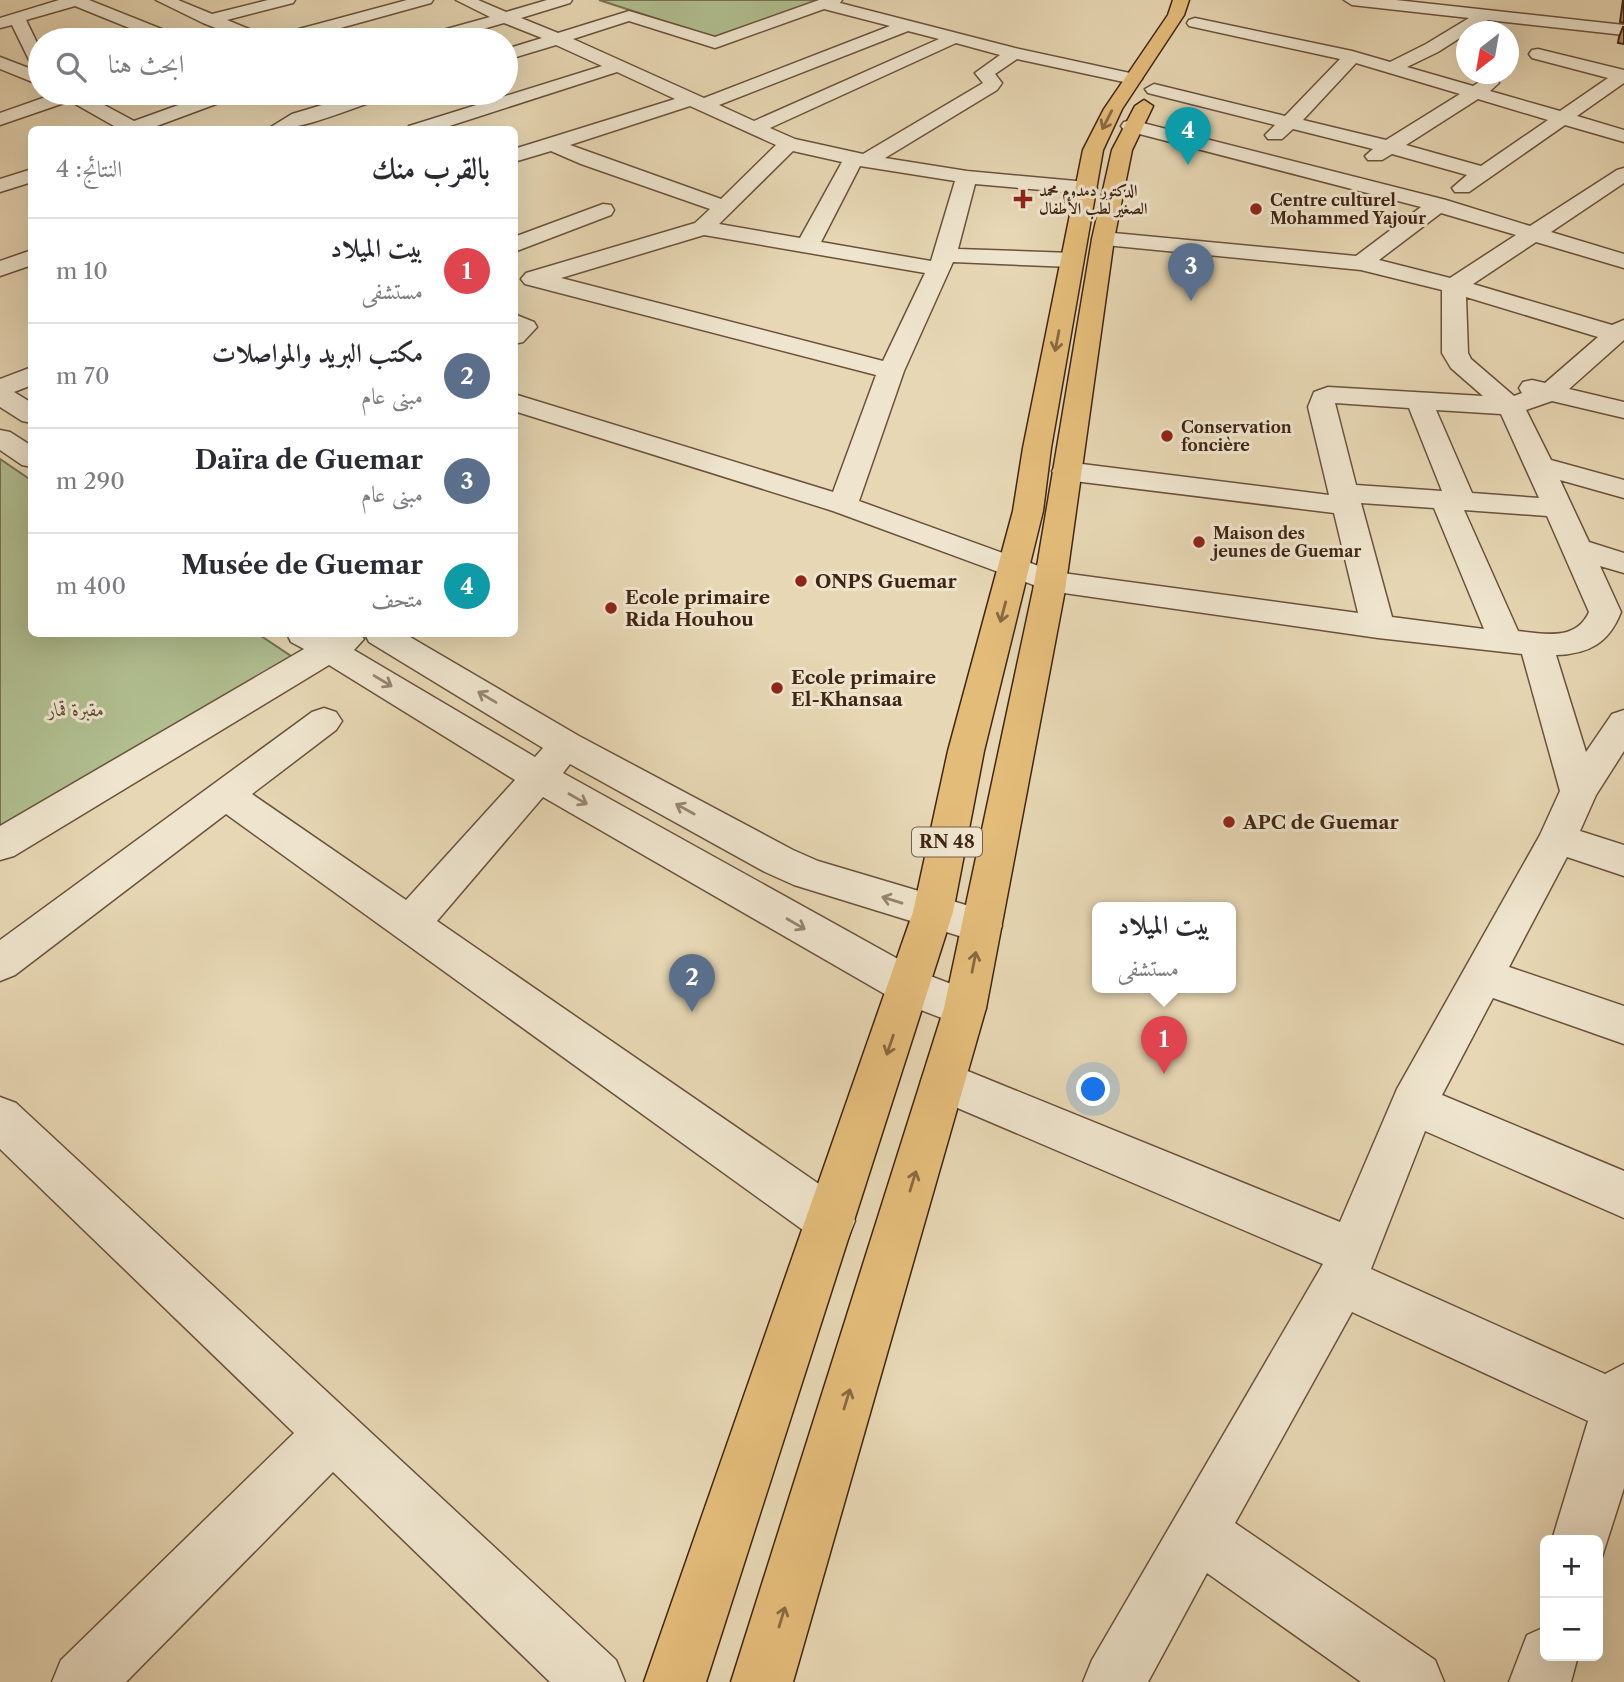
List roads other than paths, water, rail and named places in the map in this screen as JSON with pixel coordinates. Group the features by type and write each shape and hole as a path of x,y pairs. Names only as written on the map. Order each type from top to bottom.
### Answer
{"highway":[{"name":"RN 48","path":"762,1682 965,1008 982,926 1032,575 1028,511 1078,277 1104,239 1122,150 1132,126 1143,84 1176,15 1186,5"},
{"name":"RN 48","path":"676,1682 910,987 933,912 965,751 1032,575 1066,471 1078,277 1093,150 1108,117 1143,84"}],"street":[{"path":"28,49 8,20 76,0 144,28"},
{"path":"164,0 229,28"},
{"path":"209,20 287,0"},
{"path":"323,28 425,0"},
{"path":"464,0 558,39 789,144 967,177 1087,188"},
{"path":"470,28 564,0"},
{"path":"1352,0 1624,30"},
{"path":"691,52 829,2 954,38 1484,173"},
{"path":"1375,24 1385,4"},
{"path":"1186,5 1624,136"},
{"path":"607,8 715,43"},
{"path":"1393,67 1485,15"},
{"path":"518,51 629,16"},
{"path":"518,155 696,103 907,25"},
{"path":"1519,66 1579,25"},
{"path":"755,128 954,38"},
{"path":"1405,43 1429,49"},
{"path":"807,246 860,159 991,86 992,83 984,74 1014,53"},
{"path":"1538,54 1623,82"},
{"path":"1249,157 1290,122 1352,56"},
{"path":"0,62 28,75"},
{"path":"518,98 623,70 654,65"},
{"path":"1361,263 1562,118 1605,89 1623,82"},
{"path":"1338,180 1489,84"},
{"path":"0,119 39,105"},
{"path":"89,105 128,126"},
{"path":"142,126 197,105"},
{"path":"283,126 299,118 354,105"},
{"path":"414,126 492,105"},
{"path":"1132,126 1438,205 1624,261"},
{"path":"552,144 726,208"},
{"path":"524,282 703,228 789,144"},
{"path":"1454,286 1537,234 1624,174"},
{"path":"0,186 28,176"},
{"path":"843,505 891,371 942,262 967,177"},
{"path":"524,242 603,210"},
{"path":"703,228 807,246 1078,277"},
{"path":"1104,239 1361,263 1620,331"},
{"path":"524,242 589,261"},
{"path":"0,269 28,258"},
{"path":"524,282 891,371"},
{"path":"518,403 843,505 1032,575 1378,626 1521,643 1579,641 1599,629 1605,612 1541,466 1510,406 1468,373 1455,353 1454,286"},
{"path":"1378,626 1321,407 1323,398 1328,396 1510,406 1549,393 1620,331"},
{"path":"1468,373 1624,410"},
{"path":"0,389 28,377"},
{"path":"0,395 28,412"},
{"path":"1419,400 1453,501 1521,643 1579,791"},
{"path":"0,438 28,456"},
{"path":"1541,466 1624,489"},
{"path":"1066,471 1345,499 1453,501 1560,508"},
{"path":"1577,548 1624,563"},
{"path":"386,637 566,745 779,861 808,874 982,926"},
{"path":"0,845 330,639 539,777 910,987 965,1008"},
{"path":"0,963 324,721"},
{"path":"1114,1682 1347,1267 1413,1104 1558,838 1579,791 1624,723"},
{"path":"410,924 566,745"},
{"path":"226,795 831,1221"},
{"path":"1558,838 1624,861"},
{"path":"749,897 779,861"},
{"path":"1481,976 1624,1026"},
{"path":"943,1081 1347,1267 1622,1403 1582,1535"},
{"path":"1413,1104 1624,1195"},
{"path":"0,1118 594,1682"},
{"path":"83,1682 332,1434"},
{"path":"1198,1532 1413,1682"},
{"path":"1540,1682 1546,1661"}],"place":[{"name":"Musée de Guemar","path":"1188,165"},
{"name":"الدكتور دمدوم محمد الصغير لطب الأطفال","path":"1023,199"},
{"name":"Centre culturel Mohammed Yajour","path":"1256,209"},
{"name":"Daïra de Guemar","path":"1191,301"},
{"name":"Conservation foncière","path":"1167,436"},
{"name":"Maison des jeunes de Guemar","path":"1199,542"},
{"name":"ONPS Guemar","path":"801,581"},
{"name":"Ecole primaire Rida Houhou","path":"611,608"},
{"name":"Ecole primaire El-Khansaa","path":"777,688"},
{"name":"APC de Guemar","path":"1229,822"},
{"name":"مكتب البريد والمواصلات","path":"692,1012"},
{"name":"بيت الميلاد","path":"1164,1074"}],"park label":[{"name":"مقبرة قمار","path":"76,709"}]}
